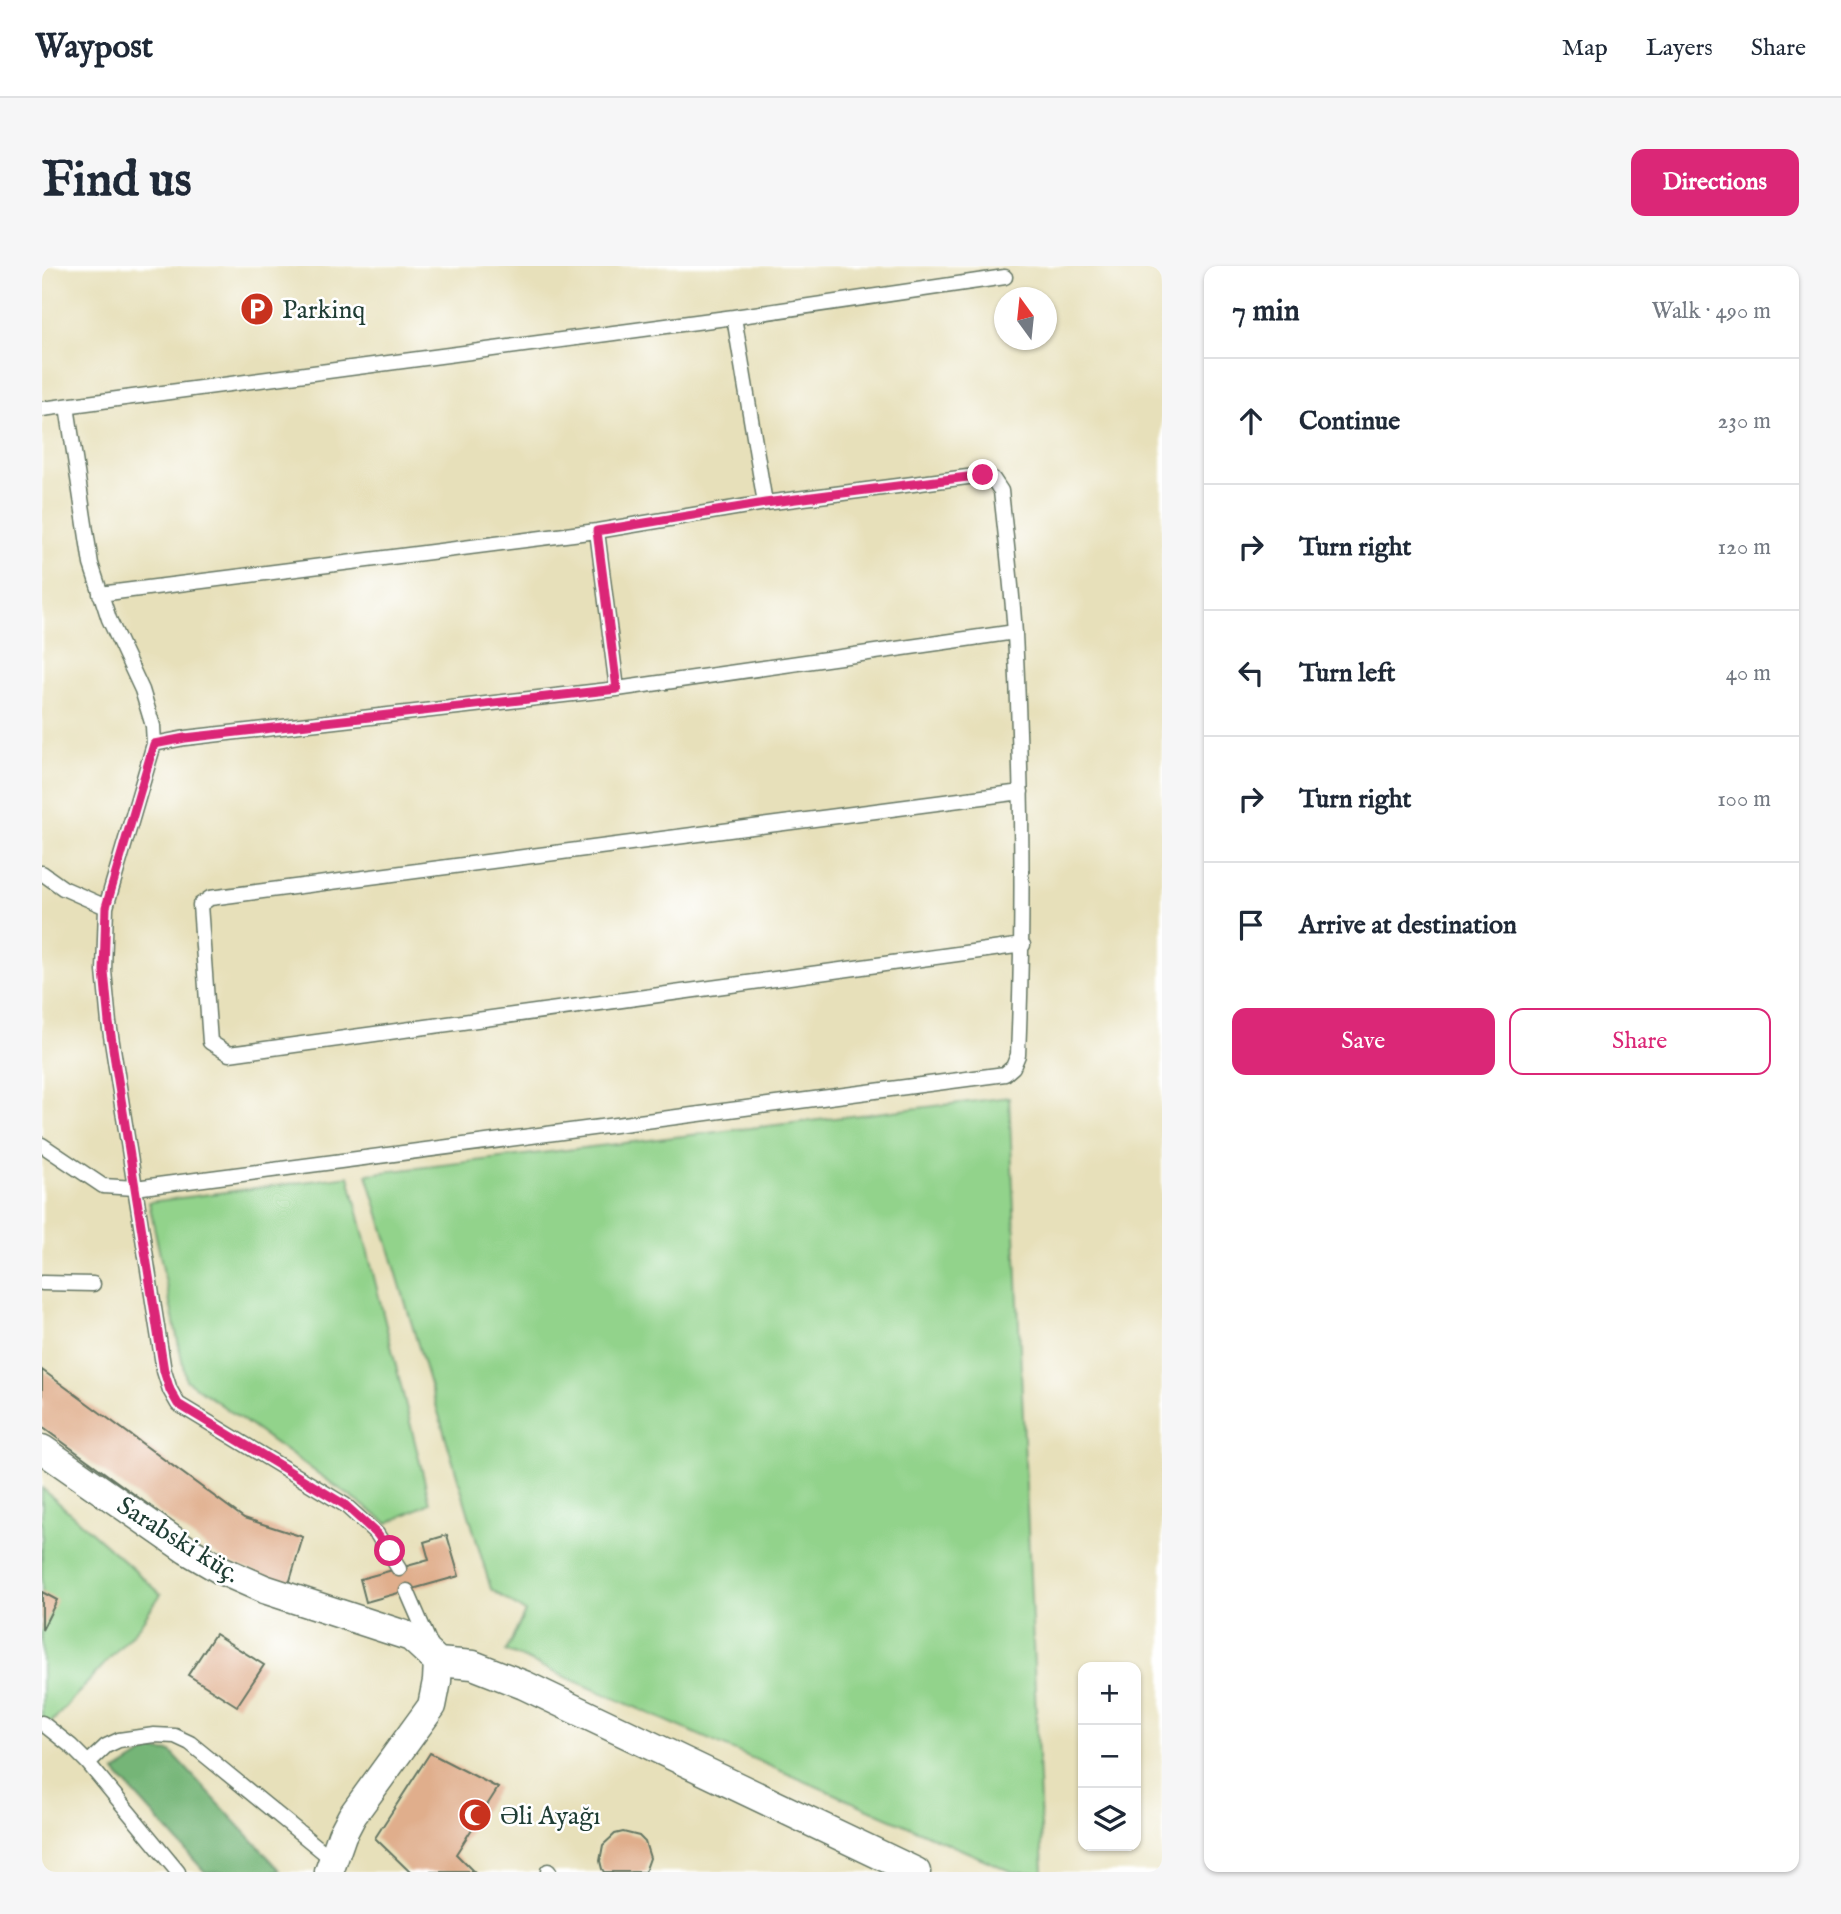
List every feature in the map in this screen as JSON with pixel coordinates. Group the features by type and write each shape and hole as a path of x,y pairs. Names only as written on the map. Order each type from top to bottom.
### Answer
{"street":[{"name":"Sarabski küç.","path":"42,1449 187,1550 223,1571 264,1589 403,1634 421,1644 438,1662"},
{"path":"336,1868 342,1835 369,1790 432,1706 438,1662 473,1665 515,1681 916,1872"}],"lane":[{"path":"42,409 734,317 1005,277"},
{"path":"734,317 765,503"},
{"path":"67,406 91,564 100,594 142,690 153,726 154,744 106,907 104,971 109,1023 164,1371 178,1404 345,1505 377,1534 399,1569"},
{"path":"42,1145 103,1186 135,1188 1005,1074 1013,1067 1018,1055 1023,944 1021,792 1014,632 1001,491 993,479 983,475 765,503 597,531 100,594"},
{"path":"597,531 617,689"},
{"path":"154,744 185,738 617,689 1014,632"},
{"path":"1021,792 210,898 200,905 210,1042 229,1054 1023,944"},
{"path":"42,873 63,888 106,907"},
{"path":"42,1283 93,1284"},
{"path":"407,1591 438,1662"},
{"path":"42,1723 88,1763 178,1872"},
{"path":"88,1763 106,1746 119,1740 154,1735 175,1736 190,1743 336,1868"}],"green space":[{"path":"1009,1097 1043,1872 1013,1872 506,1651 525,1612 491,1589 367,1174"},
{"path":"349,1176 430,1503 388,1523 186,1380 149,1202"},
{"path":"42,1488 161,1594 139,1626 42,1733"},
{"path":"150,1750 171,1752 280,1870 205,1872 115,1772"}],"building":[{"path":"42,1370 244,1518 303,1537 289,1584 224,1560 42,1427"},
{"path":"447,1535 459,1576 366,1602 360,1579 429,1560 424,1542"},
{"path":"42,1592 57,1600 42,1630"},
{"path":"215,1634 264,1665 237,1706 188,1675"},
{"path":"430,1753 498,1788 456,1854 474,1872 410,1872 375,1838"},
{"path":"623,1832 639,1836 645,1842 650,1858 645,1872 604,1872 602,1869 600,1861 603,1845 615,1834"}],"place":[{"name":"Parkinq","path":"257,309"},
{"name":"Əli Ayağı","path":"475,1815"}],"route":[{"path":"390,1551 377,1534 345,1505 178,1404 164,1371 109,1023 104,971 106,907 154,744 185,738 617,689 597,531 765,503 983,475"}]}
